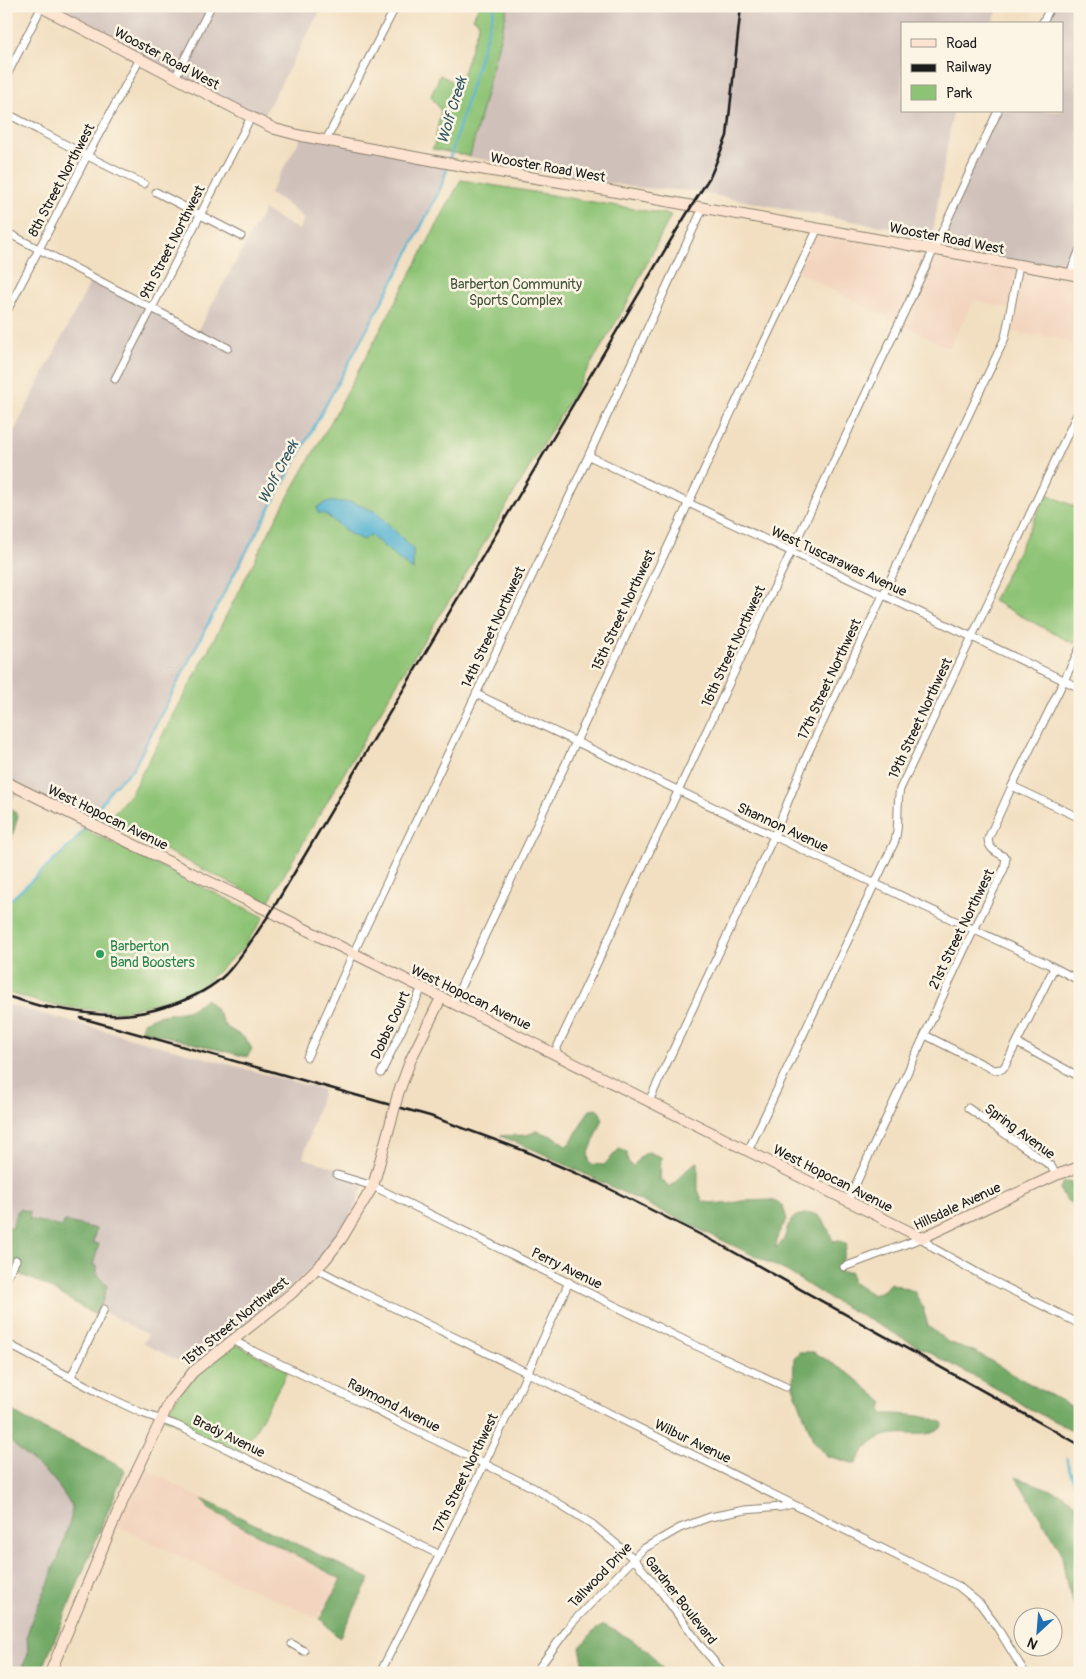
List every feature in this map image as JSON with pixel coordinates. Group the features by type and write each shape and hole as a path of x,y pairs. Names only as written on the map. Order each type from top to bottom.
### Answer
{"street":[{"path":"175,78 211,6"},
{"path":"326,140 396,6"},
{"path":"1043,22 1051,6"},
{"path":"6,76 45,8"},
{"name":"Wooster Road West","path":"45,8 175,78 282,131 468,167 933,248 1075,275"},
{"name":"8th Street Northwest","path":"6,313 87,156 140,59"},
{"name":"16th Street Northwest","path":"554,1054 998,112"},
{"path":"6,113 144,184"},
{"name":"9th Street Northwest","path":"116,379 251,117"},
{"path":"156,192 241,236"},
{"name":"14th Street Northwest","path":"307,1057 353,954 703,208"},
{"name":"15th Street Northwest","path":"453,1003 818,228"},
{"path":"6,232 228,348"},
{"path":"1075,275 1080,250"},
{"name":"17th Street Northwest","path":"649,1101 774,836 807,755 1005,338 1018,265"},
{"name":"19th Street Northwest","path":"748,1151 897,835 900,789 1080,408"},
{"name":"West Tuscarawas Avenue","path":"588,456 1080,688"},
{"name":"21st Street Northwest","path":"848,1201 1007,861 1003,855 991,850 988,845 988,839 1080,648"},
{"name":"Shannon Avenue","path":"476,694 1080,981"},
{"name":"West Hopocan Avenue","path":"6,782 101,827 125,841 922,1238"},
{"path":"1012,786 1080,818"},
{"path":"925,1035 994,1070 1002,1068 1008,1061 1054,968"},
{"name":"Dobbs Court","path":"382,1073 422,988"},
{"name":"15th Street Northwest","path":"50,1673 119,1508 161,1419 182,1384 193,1372 318,1269 342,1238 373,1186 398,1094 411,1058 441,998"},
{"path":"1017,1043 1080,1077"},
{"name":"Spring Avenue","path":"968,1108 1051,1166 1056,1176"},
{"name":"Hillsdale Avenue","path":"844,1267 922,1238 1056,1176 1080,1167"},
{"name":"Perry Avenue","path":"337,1175 373,1186 690,1343 786,1386"},
{"path":"922,1238 933,1248 985,1277 1078,1323"},
{"path":"6,1279 16,1260"},
{"name":"Wilbur Avenue","path":"318,1269 958,1586 980,1604 995,1624 1025,1673"},
{"name":"17th Street Northwest","path":"380,1673 440,1555 528,1373 569,1282"},
{"path":"71,1377 104,1309"},
{"name":"Raymond Avenue","path":"233,1340 543,1494"},
{"name":"Brady Avenue","path":"6,1343 142,1413 161,1419 221,1446 440,1555"},
{"name":"Gardner Boulevard","path":"543,1494 592,1524 633,1558 724,1673"},
{"name":"Tallwood Drive","path":"535,1673 572,1623 642,1549 696,1522 727,1512 780,1507 792,1504"},
{"path":"292,1644 304,1651"}],"shaded area":[{"path":"52,6 323,6 260,122 49,12"},
{"path":"508,6 999,6 993,22 901,22 901,112 953,112 933,233 868,224 691,191 632,187 470,157"},
{"path":"1051,6 1080,6 1080,249 1070,274 933,249 998,112 1064,112 1064,22 1043,22"},
{"path":"302,136 448,163 441,187 225,591 133,769 113,787 89,822 20,789 6,811 6,447 93,277 197,332 264,210 299,230 304,218 280,199 269,194"},
{"path":"818,228 1019,265 1011,309 974,300 949,348 797,272"},
{"path":"1021,269 1080,279 1080,347 1054,337 1010,332"},
{"path":"6,1004 323,1090 303,1158 367,1177 352,1213 328,1251 289,1289 192,1368 143,1343 148,1335 98,1309 102,1303 102,1280 93,1265 98,1244 93,1243 64,1221 63,1227 28,1219 19,1211 17,1211 12,1228 6,1226"},
{"path":"6,1435 14,1445 54,1480 72,1506 71,1518 58,1559 33,1616 27,1635 28,1656 19,1673 6,1673"},
{"path":"141,1466 202,1499 209,1509 341,1579 320,1619 200,1566 116,1525"}],"green space":[{"path":"479,6 508,6 470,156 432,149 441,111 431,96 440,75 459,85 479,24 473,18"},
{"name":"Barberton Community Sports Complex","path":"461,180 671,215 625,307 464,577 402,675 268,902 107,821 131,793 198,670 280,511 333,418"},
{"path":"1047,494 1080,509 1080,633 1074,644 993,601"},
{"path":"10,806 18,816 10,844 6,850 6,811"},
{"path":"84,829 264,917 243,948 201,987 170,1000 119,1012 43,1003 6,992 6,904 74,842"},
{"path":"206,999 218,1012 225,1026 246,1039 252,1049 247,1057 141,1030 143,1022 157,1016 187,1011"},
{"path":"598,1109 603,1119 588,1155 590,1164 604,1165 619,1149 627,1152 628,1162 633,1167 640,1157 648,1152 661,1157 660,1179 670,1187 698,1162 698,1190 703,1202 728,1204 742,1201 772,1200 783,1206 787,1220 778,1234 776,1248 783,1241 794,1218 811,1213 820,1217 824,1221 833,1241 839,1240 847,1245 839,1272 851,1272 852,1282 873,1295 884,1290 890,1283 914,1291 923,1308 928,1326 948,1342 976,1352 1080,1411 1080,1434 1028,1408 1010,1396 825,1296 788,1272 535,1150 500,1136 523,1135 536,1131 555,1137 567,1146 590,1110"},
{"path":"1064,1182 1080,1183 1080,1208 1066,1200 1059,1189"},
{"path":"20,1209 30,1212 29,1219 62,1227 64,1221 96,1229 93,1243 99,1244 93,1265 97,1266 97,1273 107,1286 102,1303 95,1315 41,1283 11,1271 6,1279 6,1226 12,1228 17,1211"},
{"path":"232,1342 288,1371 253,1434 239,1454 164,1418 184,1386"},
{"path":"799,1352 814,1352 851,1375 884,1403 881,1409 883,1414 928,1418 942,1422 943,1426 934,1432 924,1434 889,1435 878,1439 866,1448 856,1464 827,1456 813,1440 793,1386 794,1358"},
{"path":"6,1406 19,1416 96,1453 125,1470 41,1673 19,1673 28,1655 27,1635 33,1616 58,1559 71,1518 72,1506 54,1480 14,1445 6,1435"},
{"path":"1016,1477 1062,1494 1080,1507 1080,1623 1067,1585 1061,1551"},
{"path":"202,1499 370,1579 339,1638 320,1619 341,1579 209,1509"},
{"path":"604,1625 629,1638 649,1652 663,1669 661,1673 590,1673 583,1662 580,1647 595,1630"}],"water":[{"path":"327,502 352,502 376,512 413,549 413,570 370,535 363,540 350,534 325,514 318,513 317,507"}],"waterway":[{"name":"Wolf Creek","path":"449,161 495,6"},
{"name":"Wolf Creek","path":"90,820 113,787 133,769 225,591 405,259 441,187 448,166"},
{"name":"Wolf Creek","path":"6,904 74,842 87,824"},
{"path":"1067,1459 1078,1493 1080,1509"}],"railway":[{"path":"41,1006 109,1015 123,1015 155,1010 202,992 226,974 244,952 271,912 711,175 727,136 741,6"},
{"path":"6,996 47,1008"},
{"path":"81,1018 430,1116 525,1151 598,1183 721,1245 1080,1445"}],"place":[{"name":"Barberton Band Boosters","path":"100,954"}]}
